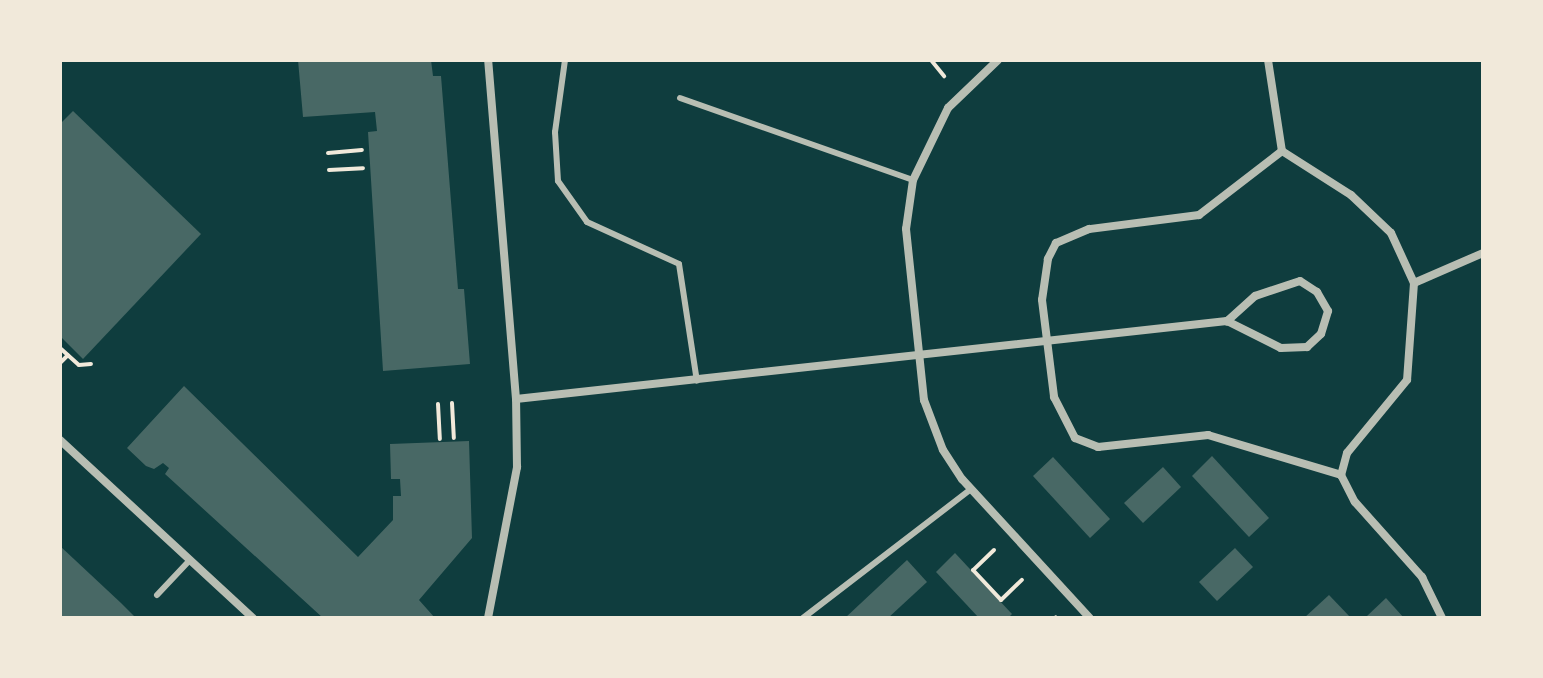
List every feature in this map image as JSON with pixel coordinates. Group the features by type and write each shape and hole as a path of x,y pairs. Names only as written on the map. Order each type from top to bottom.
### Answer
{"street":[{"path":"488,60 516,399 515,498 488,618"},
{"path":"998,60 948,108 913,180 906,229 917,357 929,417 951,465 1090,618"},
{"path":"1268,60 1282,151 1351,195 1391,233 1414,283 1407,380 1347,453 1341,475 1355,502 1422,577 1442,618"},
{"path":"1282,151 1199,215 1089,229 1056,243 1043,283 1044,343 1066,427 1084,443 1112,448 1208,435 1341,475"},
{"path":"1414,283 1483,253"},
{"path":"516,399 1227,321 1281,348 1307,347 1321,334 1328,311 1317,292 1300,281 1255,296 1227,321"},
{"path":"60,440 253,618"}],"lane":[{"path":"565,60 555,132 558,181 587,222 679,264 697,381"},
{"path":"680,98 913,180"},
{"path":"803,618 971,489"},
{"path":"157,595 190,560"}],"path":[{"path":"931,60 944,76"},
{"path":"328,153 362,150"},
{"path":"329,170 363,168"},
{"path":"60,348 79,365 91,364"},
{"path":"60,363 68,355"},
{"path":"452,403 454,438"},
{"path":"438,404 440,439"},
{"path":"994,550 973,570 1001,600 1022,580"}],"building":[{"path":"298,60 431,60 433,76 441,76 458,289 464,289 470,364 383,371 368,132 377,131 375,112 303,117"},
{"path":"73,111 201,234 83,359 60,336 60,124"},
{"path":"184,386 358,557 393,520 393,496 401,496 400,479 391,479 390,444 469,441 472,538 419,600 435,618 323,618 165,474 169,468 163,463 154,469 146,466 127,448"},
{"path":"1212,456 1269,518 1249,537 1192,476"},
{"path":"1053,457 1110,519 1090,538 1033,476"},
{"path":"1163,467 1181,487 1143,523 1124,503"},
{"path":"60,546 121,603 136,618 60,618"},
{"path":"1235,548 1253,567 1217,601 1199,582"},
{"path":"955,553 1012,614 1008,618 979,618 936,572"},
{"path":"907,560 927,582 888,618 845,618"},
{"path":"1329,595 1351,618 1304,618"},
{"path":"1386,598 1404,618 1367,616"}]}
